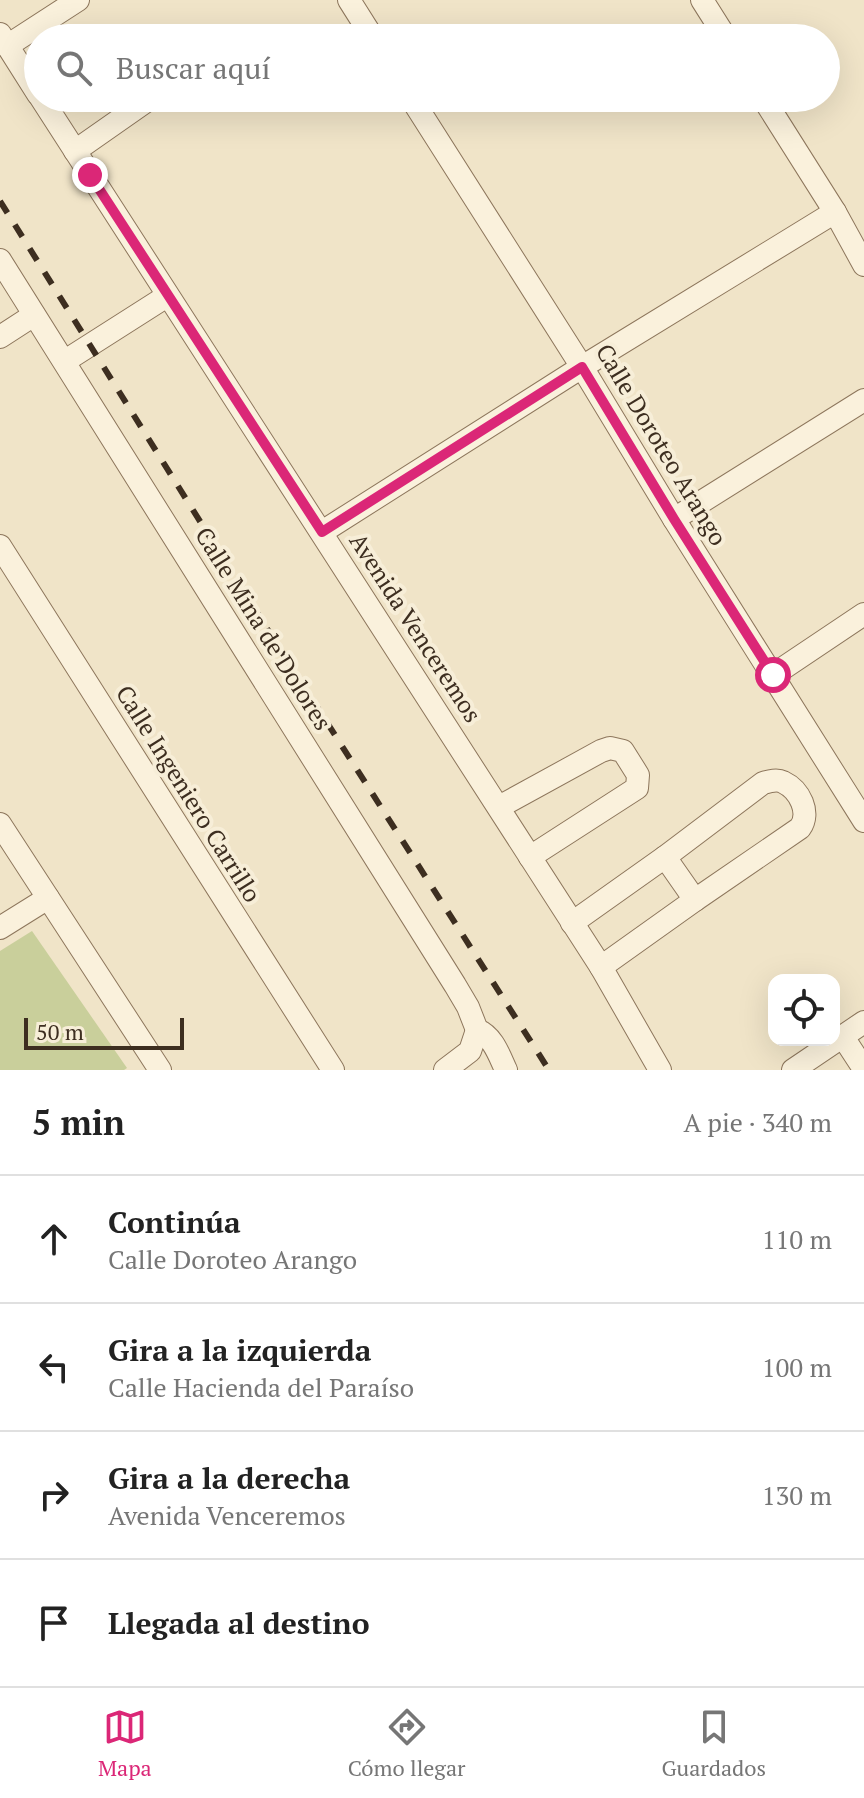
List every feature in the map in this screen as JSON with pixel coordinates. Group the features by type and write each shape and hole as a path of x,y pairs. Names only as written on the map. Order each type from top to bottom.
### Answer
{"street":[{"path":"34,24 78,0"},
{"path":"349,0 364,24"},
{"path":"702,0 717,24"},
{"path":"4,40 24,29"},
{"name":"Avenida Venceremos","path":"4,40 24,72"},
{"name":"Avenida Venceremos","path":"49,112 601,967 660,1070"},
{"path":"75,151 131,112"},
{"name":"Calle Doroteo Arango","path":"420,112 862,814"},
{"path":"772,112 835,212 864,265"},
{"path":"322,532 835,212"},
{"name":"Calle Mina de Dolores","path":"0,260 455,985 477,1030 490,1039 506,1070"},
{"path":"65,361 167,296"},
{"path":"0,337 34,315"},
{"path":"674,519 864,400"},
{"name":"Calle Ingeniero Carrillo","path":"0,546 333,1070"},
{"path":"773,675 864,614"},
{"path":"499,807 610,748 623,751 638,775 637,788 530,857"},
{"path":"572,923 763,783 783,781 801,800 806,814 800,828 601,967"},
{"path":"0,824 160,1070"},
{"path":"665,857 695,900"},
{"path":"0,928 48,898"},
{"path":"793,1070 864,1022"},
{"path":"445,1070 470,1051 477,1030"},
{"path":"843,1037 864,1069"}],"green space":[{"path":"32,931 127,1068 0,1070 0,951"}],"railway":[{"path":"0,201 271,635 549,1070"}],"route":[{"path":"90,175 322,532 582,367 773,675"}]}
